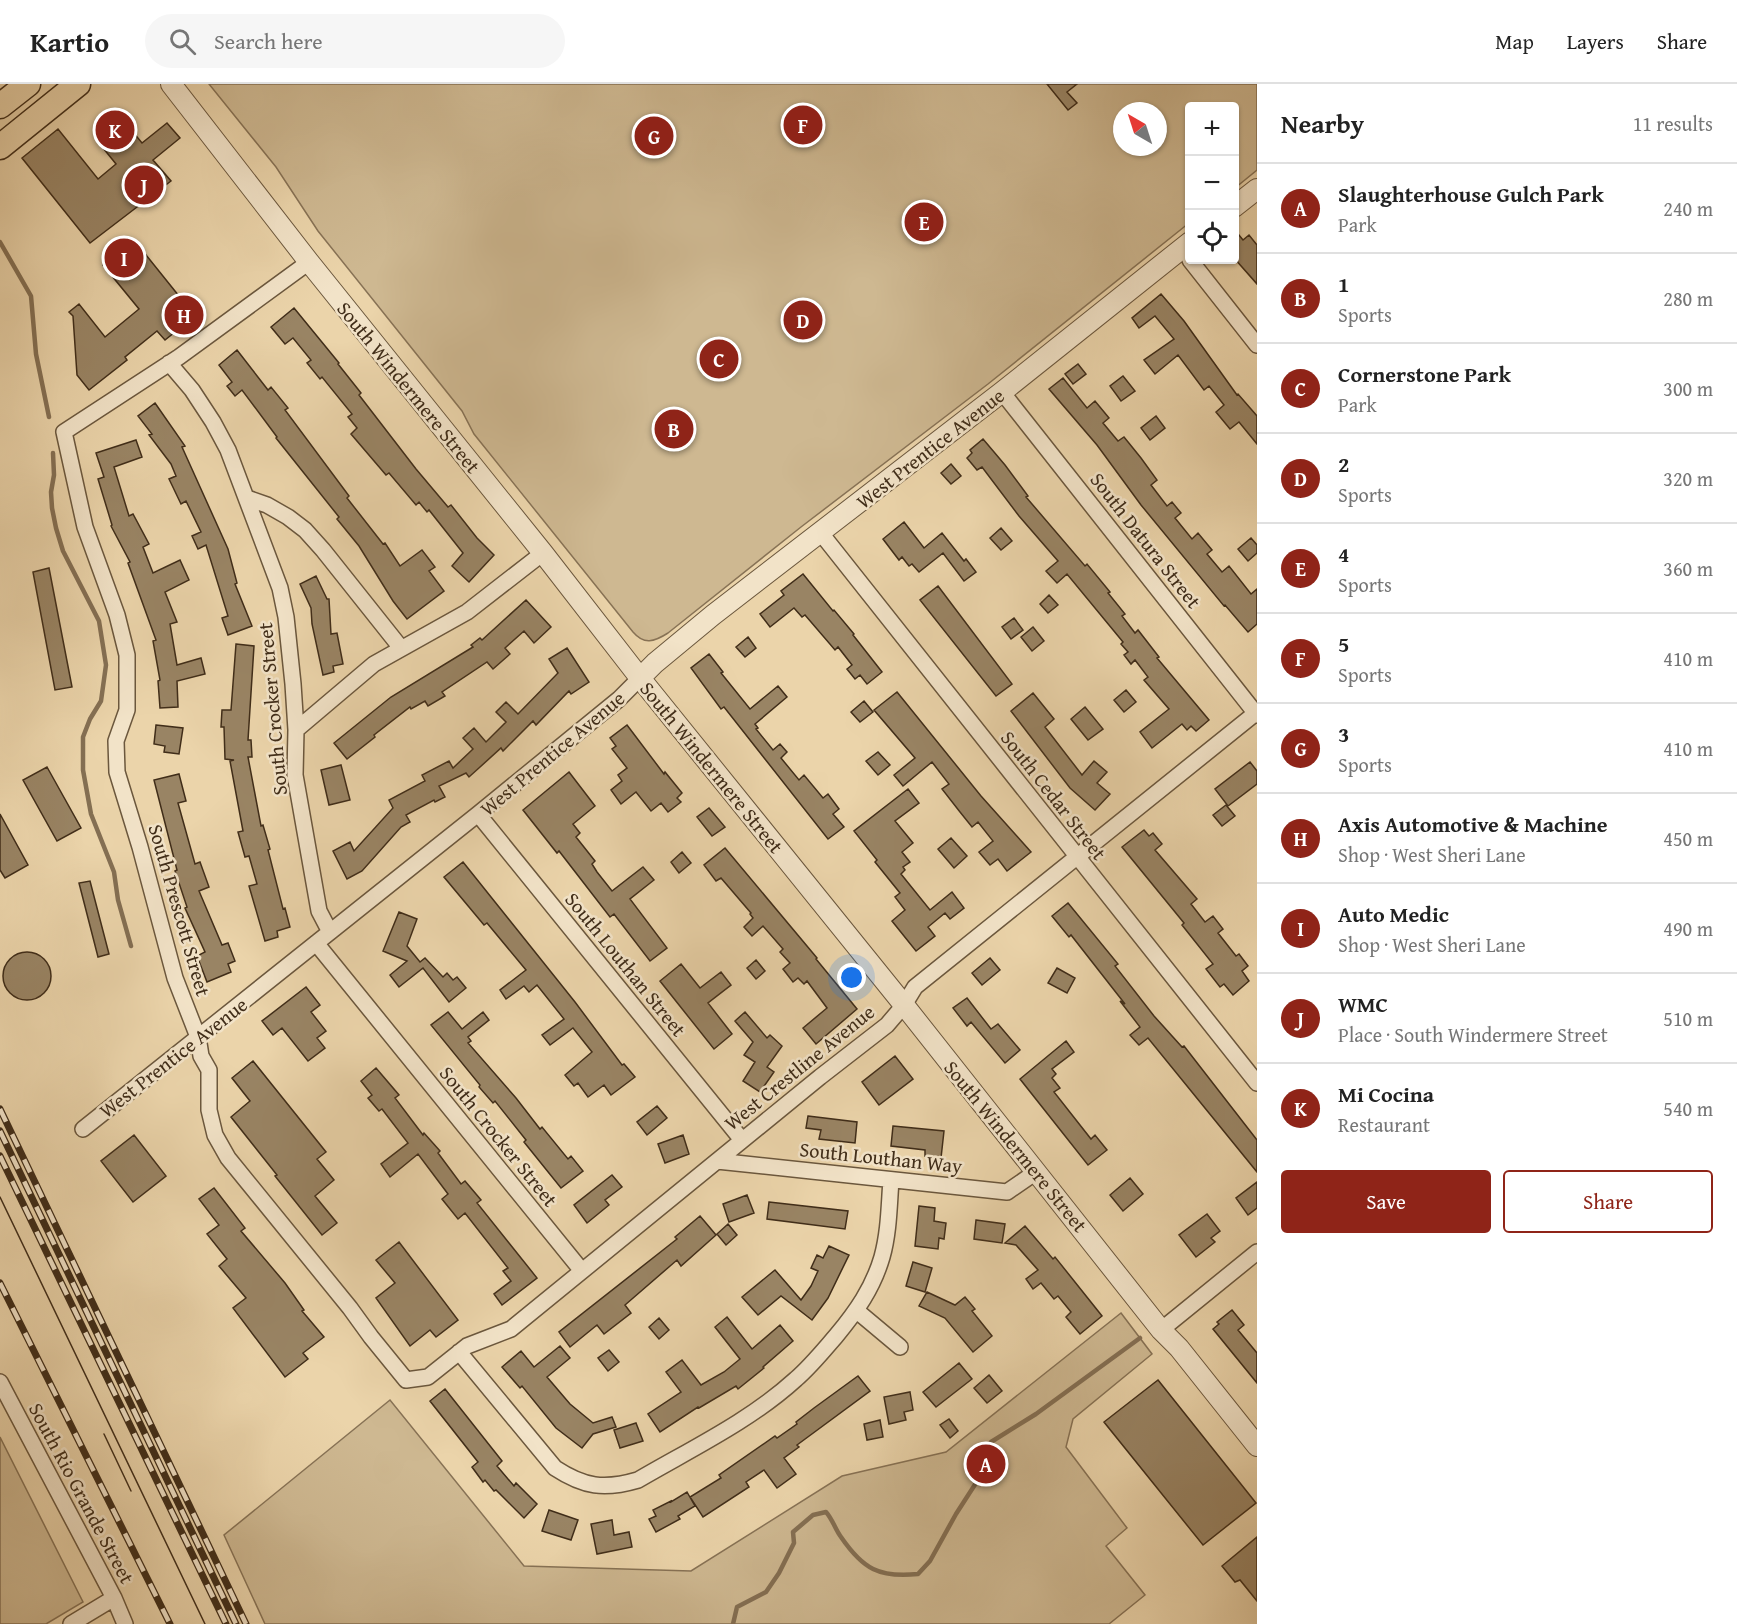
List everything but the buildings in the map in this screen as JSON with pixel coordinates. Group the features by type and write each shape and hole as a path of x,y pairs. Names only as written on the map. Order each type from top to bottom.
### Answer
{"main road":[{"path":"0,106 28,84"},
{"path":"0,147 78,84"}],"street":[{"name":"South Windermere Street","path":"171,84 309,262 543,553 640,678 904,1005 1161,1330 1179,1348 1257,1446"},
{"path":"1239,203 1257,189"},
{"name":"West Prentice Avenue","path":"82,1129 478,814 619,699 669,651 820,532 1185,254"},
{"path":"169,363 309,262"},
{"path":"1196,264 1257,345"},
{"name":"South Prescott Street","path":"169,363 64,432 85,527 117,615 127,655 127,710 116,741 117,772 140,847 175,978 198,1037 201,1056 209,1070 209,1110 216,1136 228,1158 406,1380"},
{"name":"South Crocker Street","path":"169,363 192,390 228,450 280,588 286,617 296,730 295,775 319,911 330,932"},
{"name":"South Datura Street","path":"1002,392 1257,713"},
{"path":"247,498 267,505 305,530 401,648"},
{"name":"South Cedar Street","path":"820,532 1257,1083"},
{"path":"296,730 374,664 467,612 543,553"},
{"name":"West Crestline Avenue","path":"406,1380 428,1377 467,1346 511,1329 887,1025 904,1005 915,987 1257,713"},
{"name":"South Louthan Street","path":"478,814 742,1140"},
{"name":"South Crocker Street","path":"316,943 582,1271"},
{"name":"South Louthan Way","path":"717,1161 1007,1192 1036,1172"},
{"path":"459,1352 555,1468 571,1478 588,1484 622,1485 638,1480 768,1402 796,1380 817,1359 857,1311 874,1279 882,1257 887,1230 891,1180"},
{"path":"1161,1330 1257,1252"},
{"path":"857,1311 900,1347"},
{"name":"South Rio Grande Street","path":"0,1383 114,1598 125,1624"},
{"path":"71,1624 114,1598"}],"shaded area":[{"path":"209,84 1257,84 1257,170 1239,185 1239,102 1185,102 1185,226 988,384 801,527 668,633 649,641 641,639 633,632 474,434 462,411 318,231 276,167"},
{"path":"1121,1313 1152,1354 1073,1419 1066,1447 1127,1528 1106,1546 1145,1595 1109,1624 265,1624 224,1535 390,1400 524,1566 691,1571 842,1476 946,1452"},
{"path":"0,1437 83,1602 46,1624 0,1624"}],"waterway":[{"path":"0,242 31,296 36,354 49,417"},
{"path":"53,453 54,475 51,492 56,528 63,551 99,621 106,665 101,701 83,737 83,770 91,814 114,872 118,900 131,946"},
{"path":"733,1624 737,1607 766,1592 779,1573 794,1543 793,1532 813,1515 826,1512 849,1548 873,1569 893,1574 918,1574 930,1561 956,1514 985,1469 986,1456 991,1442 1036,1414 1140,1338"}],"tram line":[{"path":"0,1197 205,1624"},
{"path":"104,1434 131,1491"}],"railway":[{"path":"0,1109 246,1624"},
{"path":"0,1131 236,1624"},
{"path":"0,1156 226,1624"},
{"path":"0,1283 170,1624"}],"place":[{"name":"5","path":"803,125"},
{"name":"Mi Cocina","path":"115,130"},
{"name":"3","path":"654,136"},
{"name":"WMC","path":"144,185"},
{"name":"4","path":"924,222"},
{"name":"Auto Medic","path":"124,258"},
{"name":"Axis Automotive & Machine","path":"184,315"},
{"name":"2","path":"803,320"},
{"name":"Cornerstone Park","path":"719,359"},
{"name":"1","path":"674,429"},
{"name":"Slaughterhouse Gulch Park","path":"986,1464"}]}
